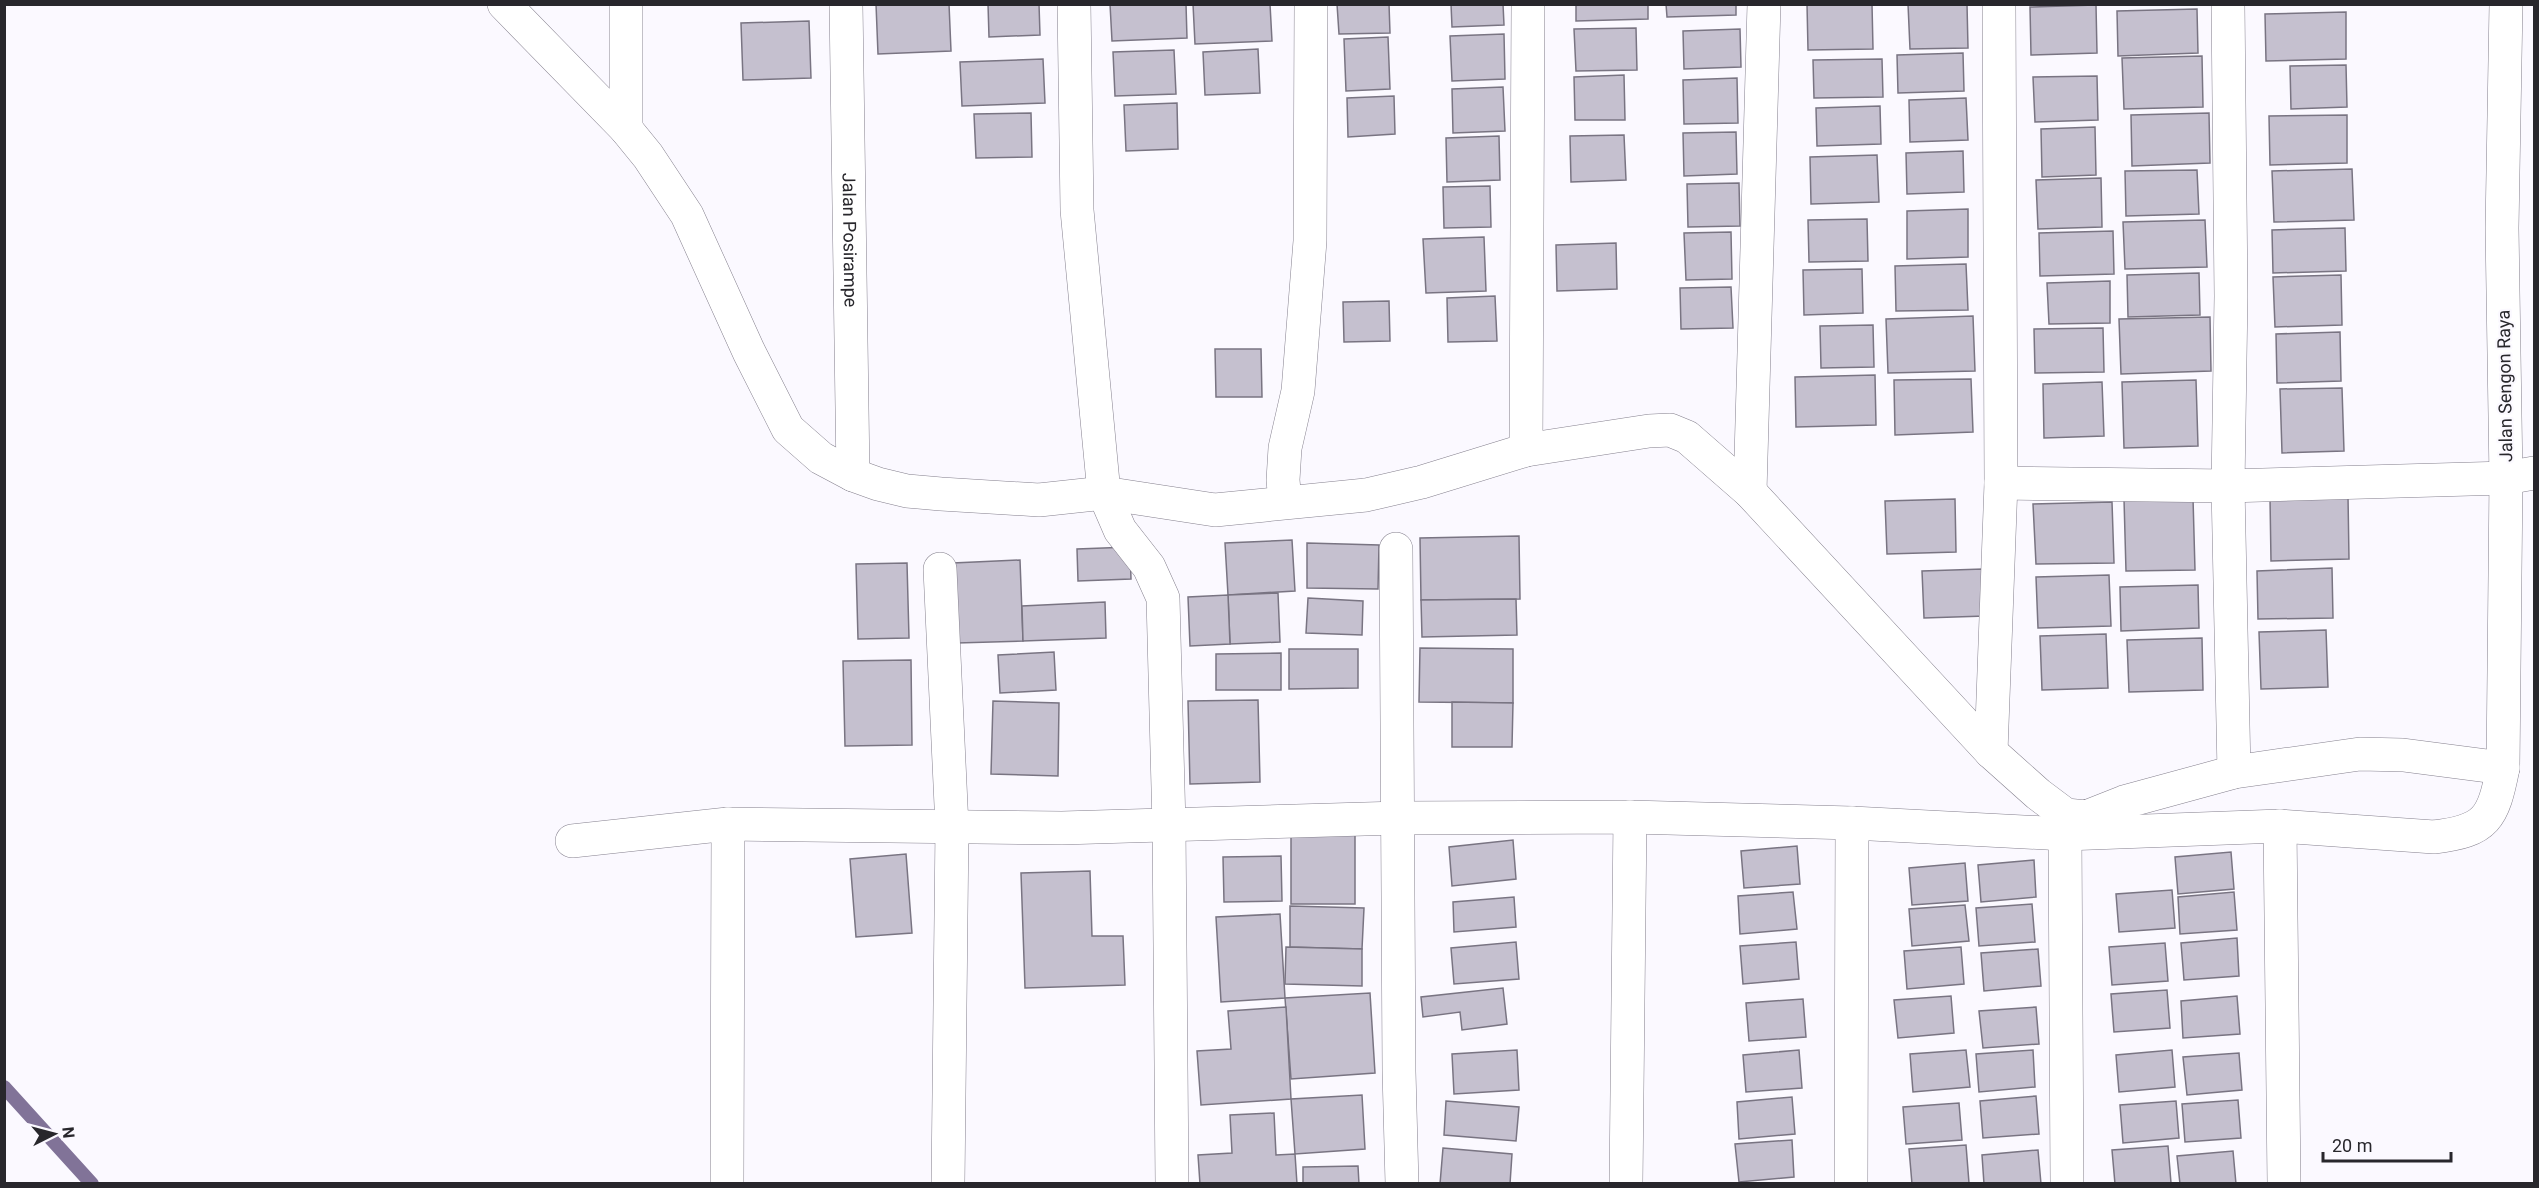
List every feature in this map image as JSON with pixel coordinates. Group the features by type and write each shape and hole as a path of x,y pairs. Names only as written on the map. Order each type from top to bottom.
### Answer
{"street":[{"path":"504,4 626,129 648,156 687,214 748,352 788,429 821,458 853,476 907,491 992,499 1039,500 1104,494 1215,510 1366,495 1422,482 1526,450 1649,431 1670,430 1687,437 1750,492 1991,752 2038,794 2066,814 2086,817 2124,802 2234,772 2360,754 2403,756 2503,768"},
{"path":"626,4 626,129"},
{"name":"Jalan Posirampe","path":"846,4 853,476"},
{"path":"1074,4 1077,210 1104,494 1120,530 1149,567 1163,598 1169,826 1172,1184"},
{"path":"1286,502 1283,480 1285,448 1298,391 1310,241 1311,4"},
{"path":"1526,450 1528,4"},
{"path":"1750,492 1764,4"},
{"path":"1991,752 2001,483 1999,4"},
{"path":"2228,4 2231,296 2228,486 2234,772"},
{"name":"Jalan Sengon Raya","path":"572,841 728,824 952,827 1169,826 1399,818 1630,817 1852,823 2065,834 2280,826 2434,837 2458,834 2481,825 2496,801 2503,768 2520,476 2502,228 2506,4"},
{"path":"2001,483 2228,486 2520,476"},
{"path":"1396,549 1399,1071 1402,1184"},
{"path":"940,569 952,827 948,1184"},
{"path":"1626,1184 1630,817"},
{"path":"1851,1184 1852,823"},
{"path":"726,1184 728,824"},
{"path":"2280,826 2284,1184"},
{"path":"2065,834 2067,1184"}],"building":[{"path":"876,4 949,4 951,51 878,54"},
{"path":"988,4 1039,4 1040,35 989,37"},
{"path":"1110,4 1186,4 1187,38 1112,41"},
{"path":"1193,4 1270,4 1272,41 1195,44"},
{"path":"1337,4 1389,4 1390,33 1339,34"},
{"path":"1451,4 1503,4 1504,25 1452,27"},
{"path":"1576,4 1648,4 1648,19 1576,21"},
{"path":"1666,4 1736,4 1736,15 1667,17"},
{"path":"1807,4 1872,4 1873,49 1808,50"},
{"path":"1908,4 1967,4 1968,48 1910,49"},
{"path":"2096,5 2097,53 2031,55 2030,7"},
{"path":"2197,9 2198,53 2118,56 2117,11"},
{"path":"2346,12 2346,59 2266,61 2265,14"},
{"path":"809,21 811,78 743,80 741,23"},
{"path":"1636,28 1637,70 1576,71 1574,29"},
{"path":"1740,29 1741,67 1684,69 1683,31"},
{"path":"1504,34 1505,79 1452,81 1450,36"},
{"path":"1388,37 1390,89 1346,91 1344,39"},
{"path":"1258,49 1260,93 1205,95 1203,52"},
{"path":"1174,50 1176,94 1115,96 1113,52"},
{"path":"1963,53 1964,91 1898,93 1897,55"},
{"path":"2202,56 2203,107 2124,109 2122,58"},
{"path":"1043,59 1045,103 962,106 960,62"},
{"path":"1882,59 1883,97 1814,98 1813,60"},
{"path":"2346,65 2347,107 2291,109 2290,66"},
{"path":"1624,75 1625,120 1575,120 1574,77"},
{"path":"2097,76 2098,120 2035,122 2033,77"},
{"path":"1737,78 1738,123 1684,124 1683,80"},
{"path":"1503,87 1505,131 1453,133 1452,89"},
{"path":"1394,96 1395,134 1348,137 1347,98"},
{"path":"1966,98 1968,140 1910,142 1909,100"},
{"path":"1177,103 1178,149 1126,151 1124,105"},
{"path":"1880,106 1881,144 1817,146 1816,108"},
{"path":"1031,113 1032,157 976,158 974,114"},
{"path":"2209,113 2210,163 2132,166 2131,115"},
{"path":"2347,115 2347,163 2270,165 2269,116"},
{"path":"2095,127 2096,175 2042,177 2041,129"},
{"path":"1736,132 1737,174 1684,176 1683,133"},
{"path":"1624,135 1626,180 1571,182 1570,136"},
{"path":"1499,136 1500,180 1447,182 1446,138"},
{"path":"1963,151 1964,192 1907,194 1906,153"},
{"path":"1877,155 1879,202 1811,204 1810,157"},
{"path":"2352,169 2354,220 2274,222 2272,171"},
{"path":"2197,170 2199,214 2126,216 2125,171"},
{"path":"2101,178 2102,227 2038,229 2036,180"},
{"path":"1739,183 1740,226 1688,227 1687,184"},
{"path":"1490,186 1491,227 1444,228 1443,187"},
{"path":"1968,209 1968,257 1907,259 1907,211"},
{"path":"1867,219 1868,261 1809,262 1808,220"},
{"path":"2205,220 2207,267 2125,269 2123,222"},
{"path":"2345,228 2346,271 2273,273 2272,230"},
{"path":"2113,231 2114,274 2040,276 2039,233"},
{"path":"1731,232 1732,279 1686,280 1684,233"},
{"path":"1484,237 1486,291 1426,293 1423,239"},
{"path":"1616,243 1617,289 1557,291 1556,245"},
{"path":"1966,264 1968,310 1896,311 1895,266"},
{"path":"1862,269 1863,313 1804,315 1803,270"},
{"path":"2199,273 2200,315 2128,317 2127,275"},
{"path":"2341,275 2342,325 2275,327 2273,277"},
{"path":"2110,281 2110,323 2049,324 2047,283"},
{"path":"1731,287 1733,328 1681,329 1680,288"},
{"path":"1495,296 1497,341 1448,342 1447,298"},
{"path":"1389,301 1390,341 1344,342 1343,302"},
{"path":"1973,316 1975,371 1888,373 1886,319"},
{"path":"2210,317 2211,371 2121,374 2119,319"},
{"path":"1873,325 1874,367 1821,368 1820,326"},
{"path":"2103,328 2104,372 2035,373 2034,329"},
{"path":"2340,332 2341,381 2277,383 2276,334"},
{"path":"1215,349 1261,349 1262,397 1216,397"},
{"path":"1875,375 1876,425 1796,427 1795,377"},
{"path":"1971,379 1973,432 1895,435 1894,380"},
{"path":"2196,380 2198,446 2124,448 2122,382"},
{"path":"2102,382 2104,436 2044,438 2043,384"},
{"path":"2342,388 2344,451 2282,453 2280,389"},
{"path":"2348,496 2349,559 2271,561 2270,498"},
{"path":"2193,498 2195,570 2126,571 2124,499"},
{"path":"1955,499 1956,552 1887,554 1885,501"},
{"path":"2112,502 2114,563 2036,564 2033,504"},
{"path":"1519,536 1520,599 1421,600 1420,538"},
{"path":"1292,540 1295,591 1228,595 1225,543"},
{"path":"1307,543 1379,545 1378,589 1307,588"},
{"path":"1130,547 1131,579 1078,581 1077,549"},
{"path":"1020,560 1023,641 957,643 953,563"},
{"path":"907,563 909,638 858,639 856,564"},
{"path":"2332,568 2333,618 2258,619 2257,571"},
{"path":"1983,569 1985,616 1924,618 1922,571"},
{"path":"2109,575 2111,626 2038,628 2036,577"},
{"path":"2198,585 2199,628 2121,631 2120,587"},
{"path":"1278,593 1280,642 1230,644 1228,595"},
{"path":"1228,595 1230,644 1190,646 1188,597"},
{"path":"1308,598 1363,601 1362,635 1306,633"},
{"path":"1516,599 1517,635 1422,637 1421,600"},
{"path":"1105,602 1106,638 1023,641 1022,606"},
{"path":"2326,630 2328,687 2261,689 2259,632"},
{"path":"2106,634 2108,688 2042,690 2040,636"},
{"path":"2202,638 2203,690 2129,692 2127,640"},
{"path":"1420,648 1513,649 1513,703 1419,702"},
{"path":"1289,649 1358,649 1358,688 1289,689"},
{"path":"1054,652 1056,690 1000,693 998,655"},
{"path":"1281,653 1281,690 1216,690 1216,654"},
{"path":"911,660 912,745 845,746 843,661"},
{"path":"1258,700 1260,782 1190,784 1188,701"},
{"path":"993,701 1059,703 1058,776 991,774"},
{"path":"1452,702 1513,703 1512,747 1452,747"},
{"path":"1291,835 1355,835 1355,904 1291,904"},
{"path":"1513,840 1516,879 1452,886 1449,847"},
{"path":"1797,846 1800,884 1744,888 1741,851"},
{"path":"2231,852 2234,889 2178,894 2175,857"},
{"path":"906,854 912,933 856,937 850,859"},
{"path":"1281,856 1282,901 1224,902 1223,857"},
{"path":"2034,860 2036,897 1981,902 1978,865"},
{"path":"1965,863 1968,901 1912,905 1909,868"},
{"path":"1090,871 1092,936 1123,936 1125,985 1025,988 1021,873"},
{"path":"2172,890 2175,928 2119,932 2116,894"},
{"path":"1793,892 1797,929 1740,934 1738,896"},
{"path":"2234,892 2237,930 2180,934 2178,897"},
{"path":"1514,897 1516,927 1454,932 1453,902"},
{"path":"2032,904 2035,942 1979,946 1976,908"},
{"path":"1965,905 1969,941 1912,946 1909,909"},
{"path":"1290,906 1364,908 1362,949 1290,947"},
{"path":"1280,914 1285,998 1221,1002 1216,917"},
{"path":"2237,938 2239,976 2184,980 2181,943"},
{"path":"1516,942 1519,979 1454,984 1451,948"},
{"path":"1796,942 1799,979 1743,984 1740,946"},
{"path":"2165,943 2168,981 2112,985 2109,947"},
{"path":"1286,947 1362,949 1362,986 1285,984"},
{"path":"1961,947 1964,984 1907,989 1904,951"},
{"path":"2038,949 2041,986 1984,991 1981,953"},
{"path":"1503,988 1507,1024 1462,1030 1460,1012 1423,1017 1421,997"},
{"path":"2167,990 2170,1028 2114,1032 2111,994"},
{"path":"1370,993 1375,1073 1291,1079 1285,998"},
{"path":"1951,996 1954,1033 1898,1038 1894,1000"},
{"path":"2237,996 2240,1034 2183,1038 2181,1001"},
{"path":"1803,999 1806,1037 1749,1041 1746,1003"},
{"path":"1286,1007 1291,1099 1201,1105 1197,1051 1231,1049 1228,1011"},
{"path":"2036,1007 2039,1044 1983,1048 1979,1011"},
{"path":"1517,1050 1519,1090 1454,1094 1452,1054"},
{"path":"1799,1050 1802,1088 1746,1092 1743,1055"},
{"path":"1966,1050 1970,1087 1913,1092 1910,1054"},
{"path":"2033,1050 2035,1087 1979,1092 1976,1054"},
{"path":"2172,1050 2175,1087 2119,1092 2116,1055"},
{"path":"2239,1053 2242,1090 2187,1095 2183,1057"},
{"path":"1362,1095 1365,1149 1295,1154 1291,1099"},
{"path":"2036,1096 2039,1134 1983,1138 1980,1101"},
{"path":"1792,1097 1795,1134 1739,1139 1737,1102"},
{"path":"2238,1100 2241,1138 2185,1142 2182,1104"},
{"path":"1446,1101 1519,1107 1516,1141 1444,1135"},
{"path":"2176,1101 2179,1138 2123,1143 2120,1105"},
{"path":"1959,1103 1962,1140 1906,1144 1903,1107"},
{"path":"1274,1113 1276,1155 1295,1154 1297,1184 1200,1184 1198,1155 1232,1153 1230,1115"},
{"path":"1792,1140 1794,1177 1739,1182 1735,1144"},
{"path":"1966,1145 1969,1183 1912,1184 1909,1149"},
{"path":"2168,1146 2171,1183 2115,1184 2112,1150"},
{"path":"1443,1148 1512,1154 1510,1184 1440,1184"},
{"path":"2038,1150 2041,1184 1984,1184 1982,1155"},
{"path":"2233,1151 2236,1184 2180,1184 2177,1156"},
{"path":"1358,1166 1359,1184 1303,1184 1303,1167"}],"waterway":[{"path":"4,1087 92,1184"}]}
